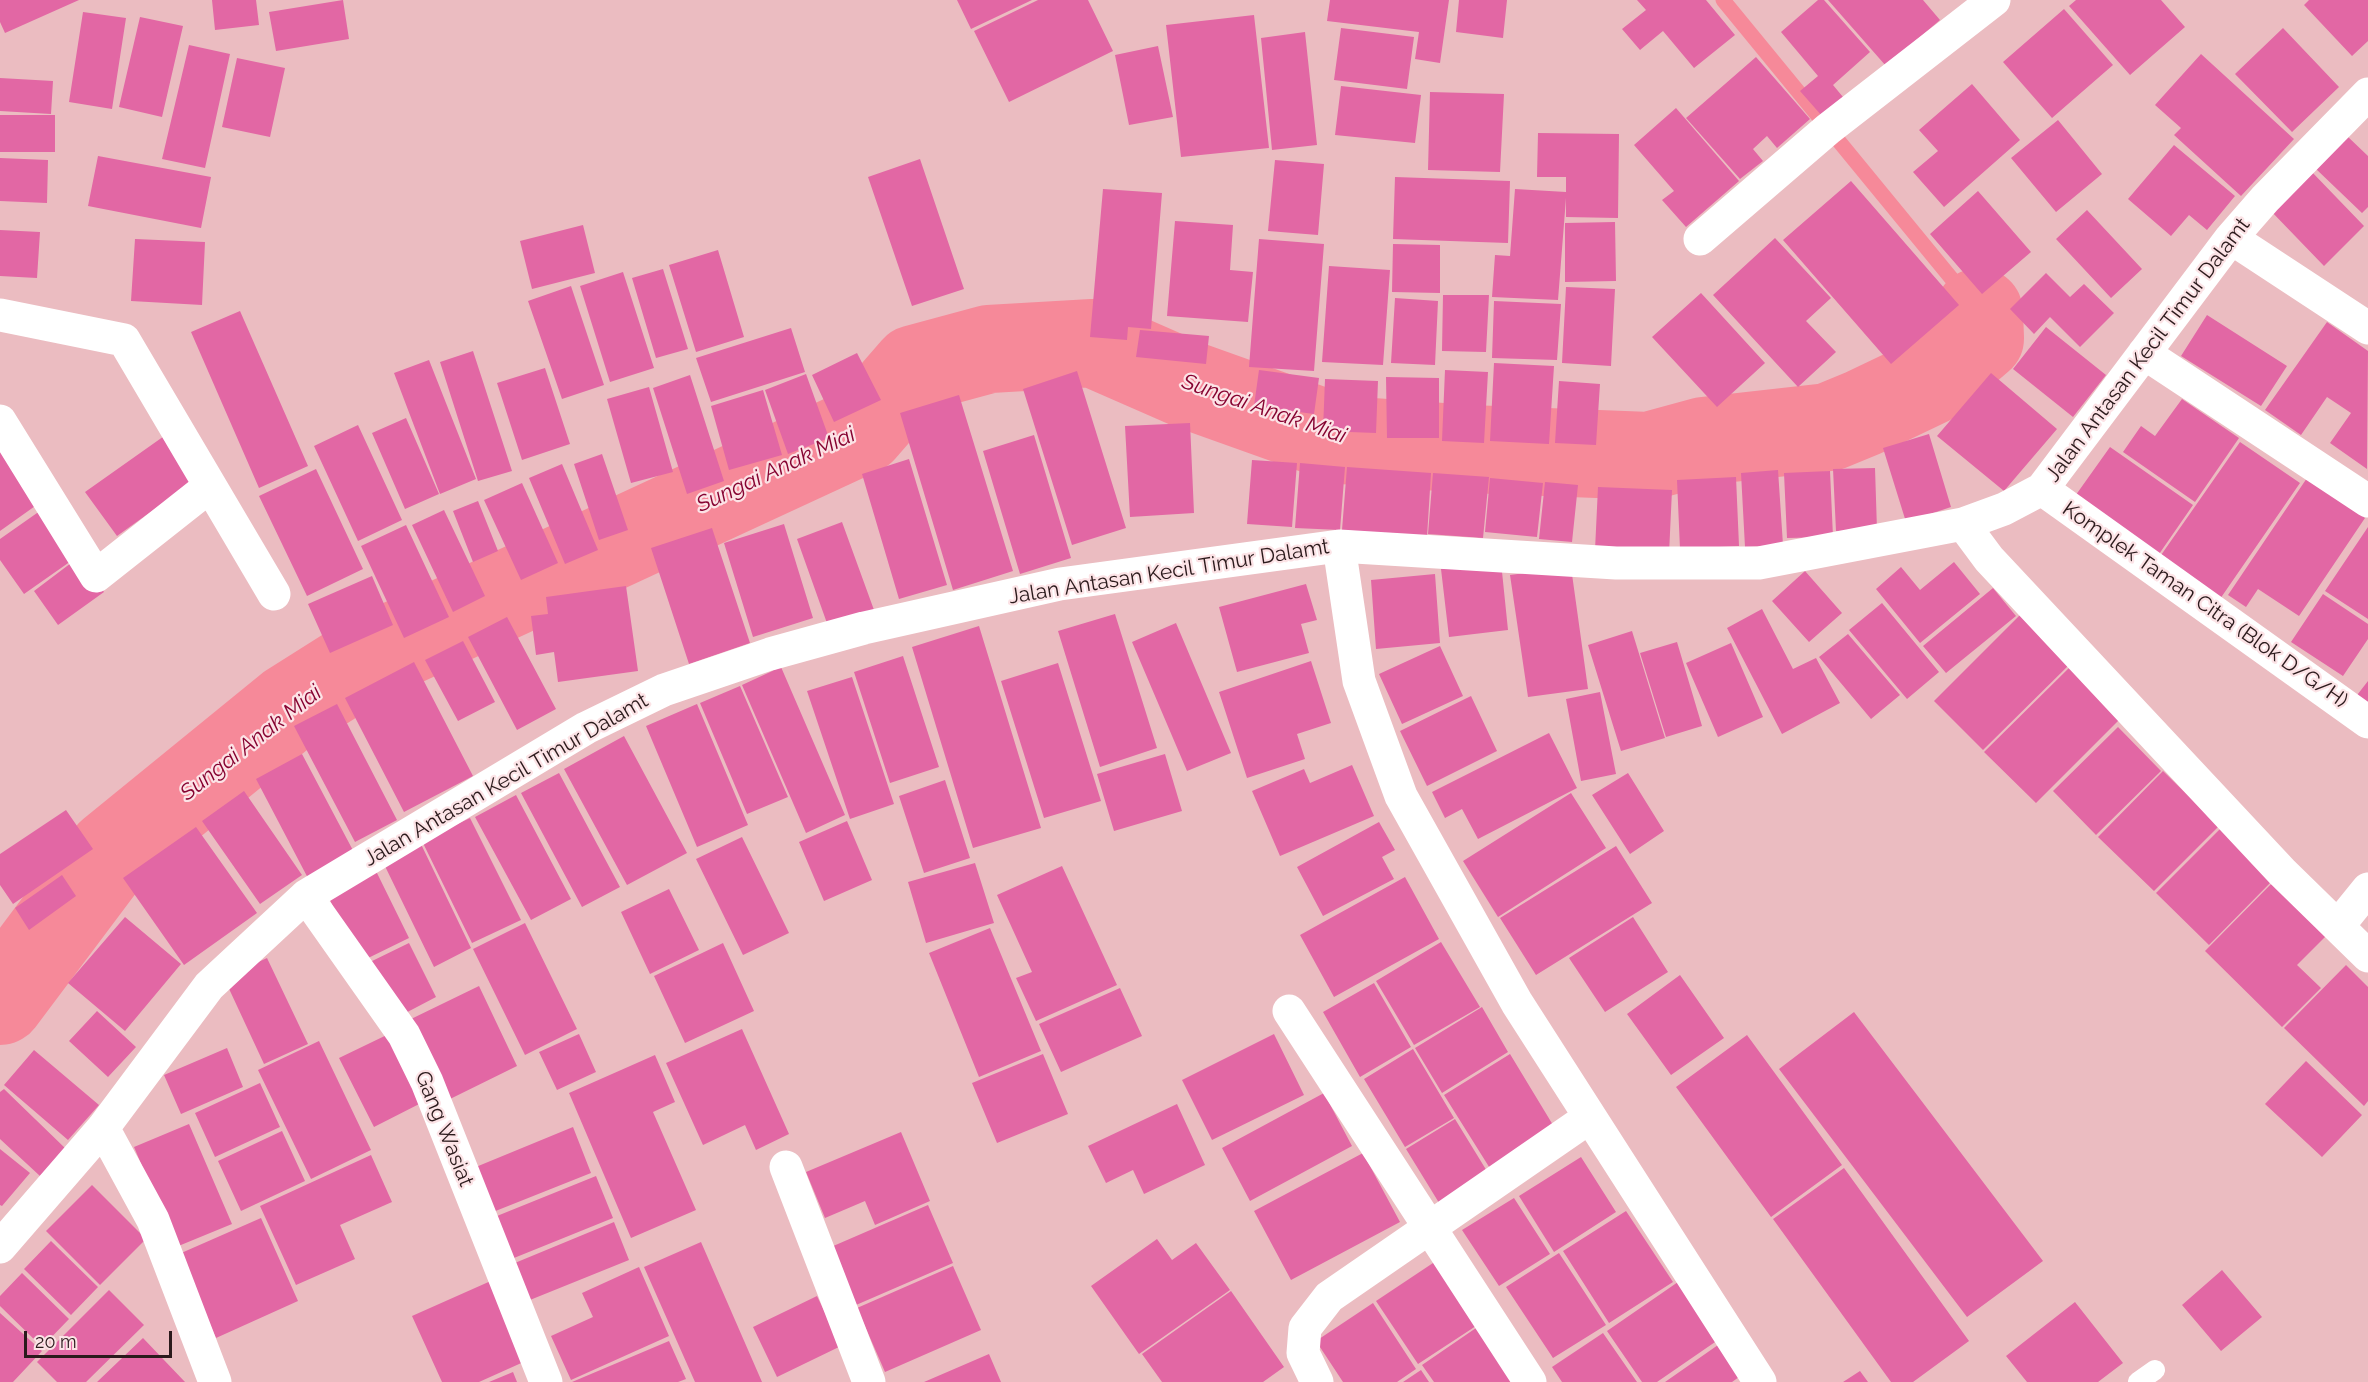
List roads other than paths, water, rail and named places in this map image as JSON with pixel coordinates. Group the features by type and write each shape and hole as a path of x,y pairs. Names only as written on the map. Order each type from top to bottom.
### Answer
{"street":[{"path":"1700,239 1828,129 1994,0"},
{"name":"Jalan Antasan Kecil Timur Dalamt","path":"0,1247 103,1128 209,987 306,896 586,728 664,690 770,654 864,628 1060,584 1339,546 1616,563 1759,563 1963,524 2004,509 2042,489 2231,238 2265,199 2368,94"},
{"path":"2231,238 2368,328"},
{"path":"0,315 124,340 274,594"},
{"path":"2144,353 2368,501"},
{"path":"0,421 96,576 210,486"},
{"name":"Komplek Taman Citra (Blok D/G/H)","path":"2042,489 2368,722"},
{"path":"1989,559 2004,509"},
{"path":"1963,524 1989,559 2282,872 2368,956"},
{"path":"1339,546 1359,681 1401,796 1517,1003 1760,1382"},
{"path":"2338,927 2368,889"},
{"name":"Gang Wasiat","path":"306,896 408,1044 426,1082 546,1382"},
{"path":"1289,1011 1530,1382"},
{"path":"1317,1382 1303,1353 1305,1328 1329,1297 1590,1117"},
{"path":"103,1128 153,1220 215,1382"},
{"path":"786,1167 869,1382"}],"lane":[{"path":"2138,1382 2155,1370"}],"waterway":[{"path":"1723,0 1979,312"},
{"name":"Sungai Anak Miai","path":"0,1001 111,853 289,708 365,660 862,430 915,369 989,349 1093,343 1189,385 1343,440 1469,449 1649,456 1704,441 1829,427 1863,413 1930,381 1980,338 1979,312"}]}
